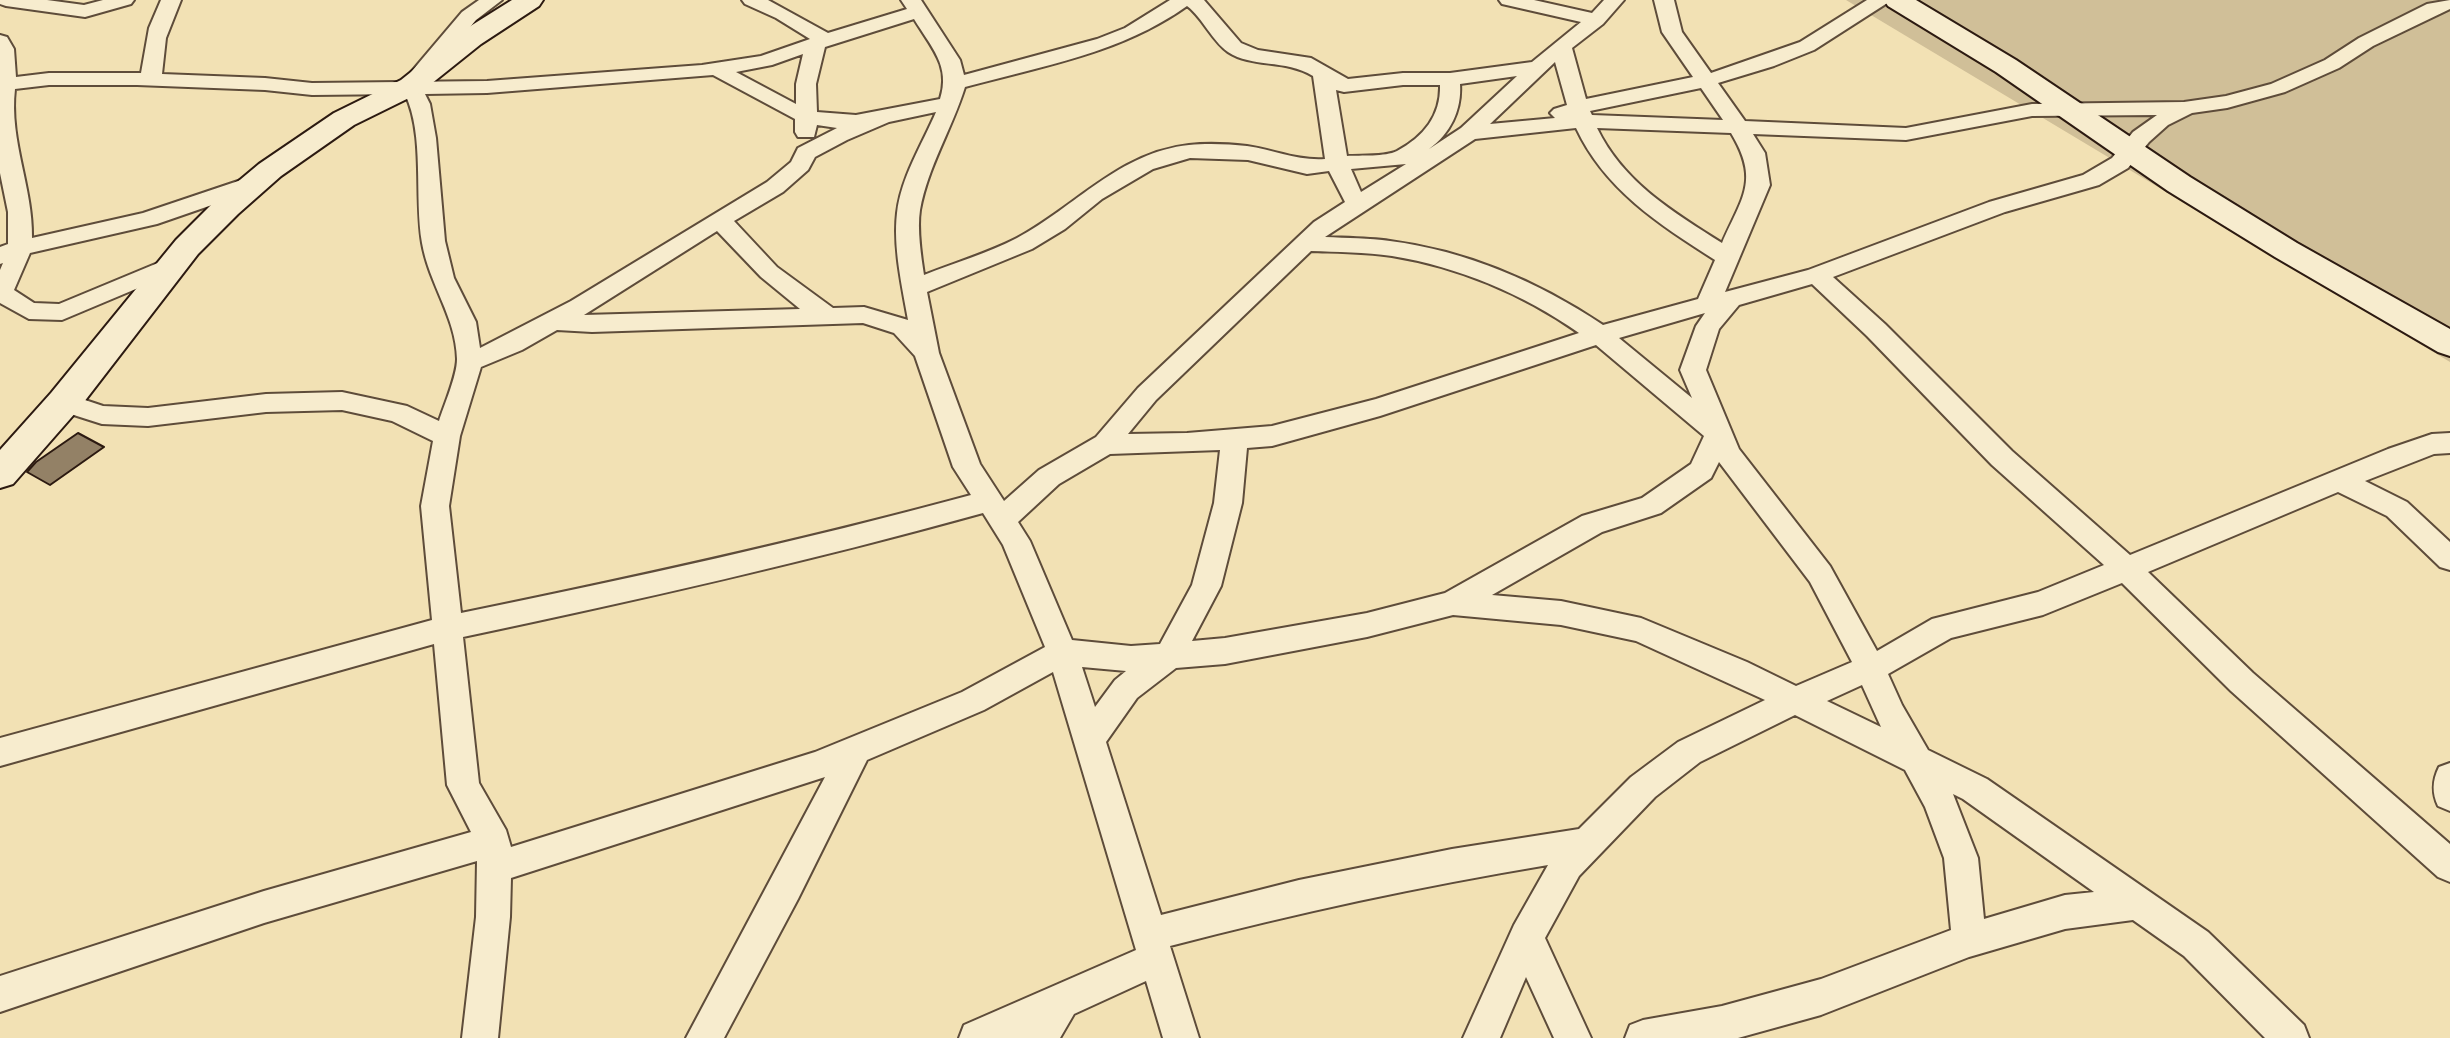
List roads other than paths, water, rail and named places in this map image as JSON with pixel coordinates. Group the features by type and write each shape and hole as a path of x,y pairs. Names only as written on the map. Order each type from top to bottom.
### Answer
{"street":[{"path":"6,0 85,10 124,0"},
{"path":"151,80 152,61 165,11 171,0"},
{"path":"411,86 469,16 492,0"},
{"path":"0,474 64,402 173,264 219,215 256,182 344,119 411,86 471,38 530,0"},
{"path":"752,0 783,14 821,42"},
{"path":"806,153 839,135 953,94 1007,69 1075,55 1161,18 1184,0"},
{"path":"1192,0 1203,9 1234,47 1254,55 1304,62 1345,86 1403,79 1450,79 1538,67"},
{"path":"1508,0 1596,20"},
{"path":"0,752 446,628 666,583 862,536 996,510 1105,444 1147,394 1322,227 1469,134 1538,67 1596,20 1614,0"},
{"path":"1664,0 1672,32 1740,128 1754,153 1759,185 1726,256 1718,302 1693,370 1727,453 1820,574 1870,668 1889,712 1940,802 1961,858 1969,940"},
{"path":"1469,134 1582,114 1640,92 1706,80 1750,68 1822,38 1862,9 1882,0"},
{"path":"1897,0 2070,109 2179,184 2286,250 2450,344"},
{"path":"1582,114 1740,128 1906,134 2032,110 2187,108 2227,103 2278,88 2332,64 2366,41 2450,2"},
{"path":"1,86 49,79 265,84 312,89 487,87 716,69 765,61 915,6 950,60 953,94 918,174 908,213 914,288 926,353 967,467 1016,541 1062,652 1181,1038"},
{"path":"0,41 6,51 1,86 6,161 20,213 0,293 29,311 62,312 173,264"},
{"path":"470,362 513,344 553,322 775,187 800,165 806,153 806,84 821,42"},
{"path":"1562,47 1582,114 1600,153 1624,183 1672,222 1726,256"},
{"path":"716,69 788,108 827,121 886,116"},
{"path":"1323,75 1338,165 1343,181 1358,204"},
{"path":"1391,160 1426,144 1452,98 1450,79"},
{"path":"411,86 420,104 425,138 433,241 442,278 464,322 470,362 447,436 435,506 463,785 494,855 494,917 480,1038"},
{"path":"1105,444 1188,443 1272,436 1380,407 1662,316 1816,275 1997,207 2091,180 2120,163 2129,149 2161,121 2187,108"},
{"path":"914,288 1024,244 1057,224 1094,194 1145,164 1189,150 1248,153 1307,167 1438,153"},
{"path":"10,252 149,219 256,182"},
{"path":"720,220 752,257 789,291 827,315"},
{"path":"1305,243 1389,247 1449,260 1519,287 1557,306 1601,336 1667,393 1719,433"},
{"path":"1816,275 1876,330 2002,458 2125,567 2242,682 2450,866"},
{"path":"553,322 592,324 736,321 863,315 903,327 926,353"},
{"path":"64,402 102,415 148,417 267,403 342,401 398,413 447,436"},
{"path":"0,994 264,907 494,855 820,765 973,701 1062,652 1131,659 1225,651 1354,627 1452,603 1592,524 1651,506 1701,471 1719,433"},
{"path":"1089,740 1126,689 1169,656 1206,586 1228,503 1236,439"},
{"path":"1481,1038 1526,937 1567,865 1643,787 1689,752 1870,668 1943,628 2043,603 2398,456 2432,444 2450,443"},
{"path":"2338,480 2397,509 2450,559"},
{"path":"1452,603 1561,613 1642,630 1796,701 1975,789 2196,944 2291,1038"},
{"path":"704,1038 786,888 856,750"},
{"path":"2450,778 2450,796"},
{"path":"976,1038 1061,1001 1153,947 1299,897 1452,865 1590,842"},
{"path":"1643,1038 1722,1024 1821,997 1969,940 2065,912 2137,903"},
{"path":"1526,937 1573,1038"},
{"path":"1040,1038 1061,1001"}]}
